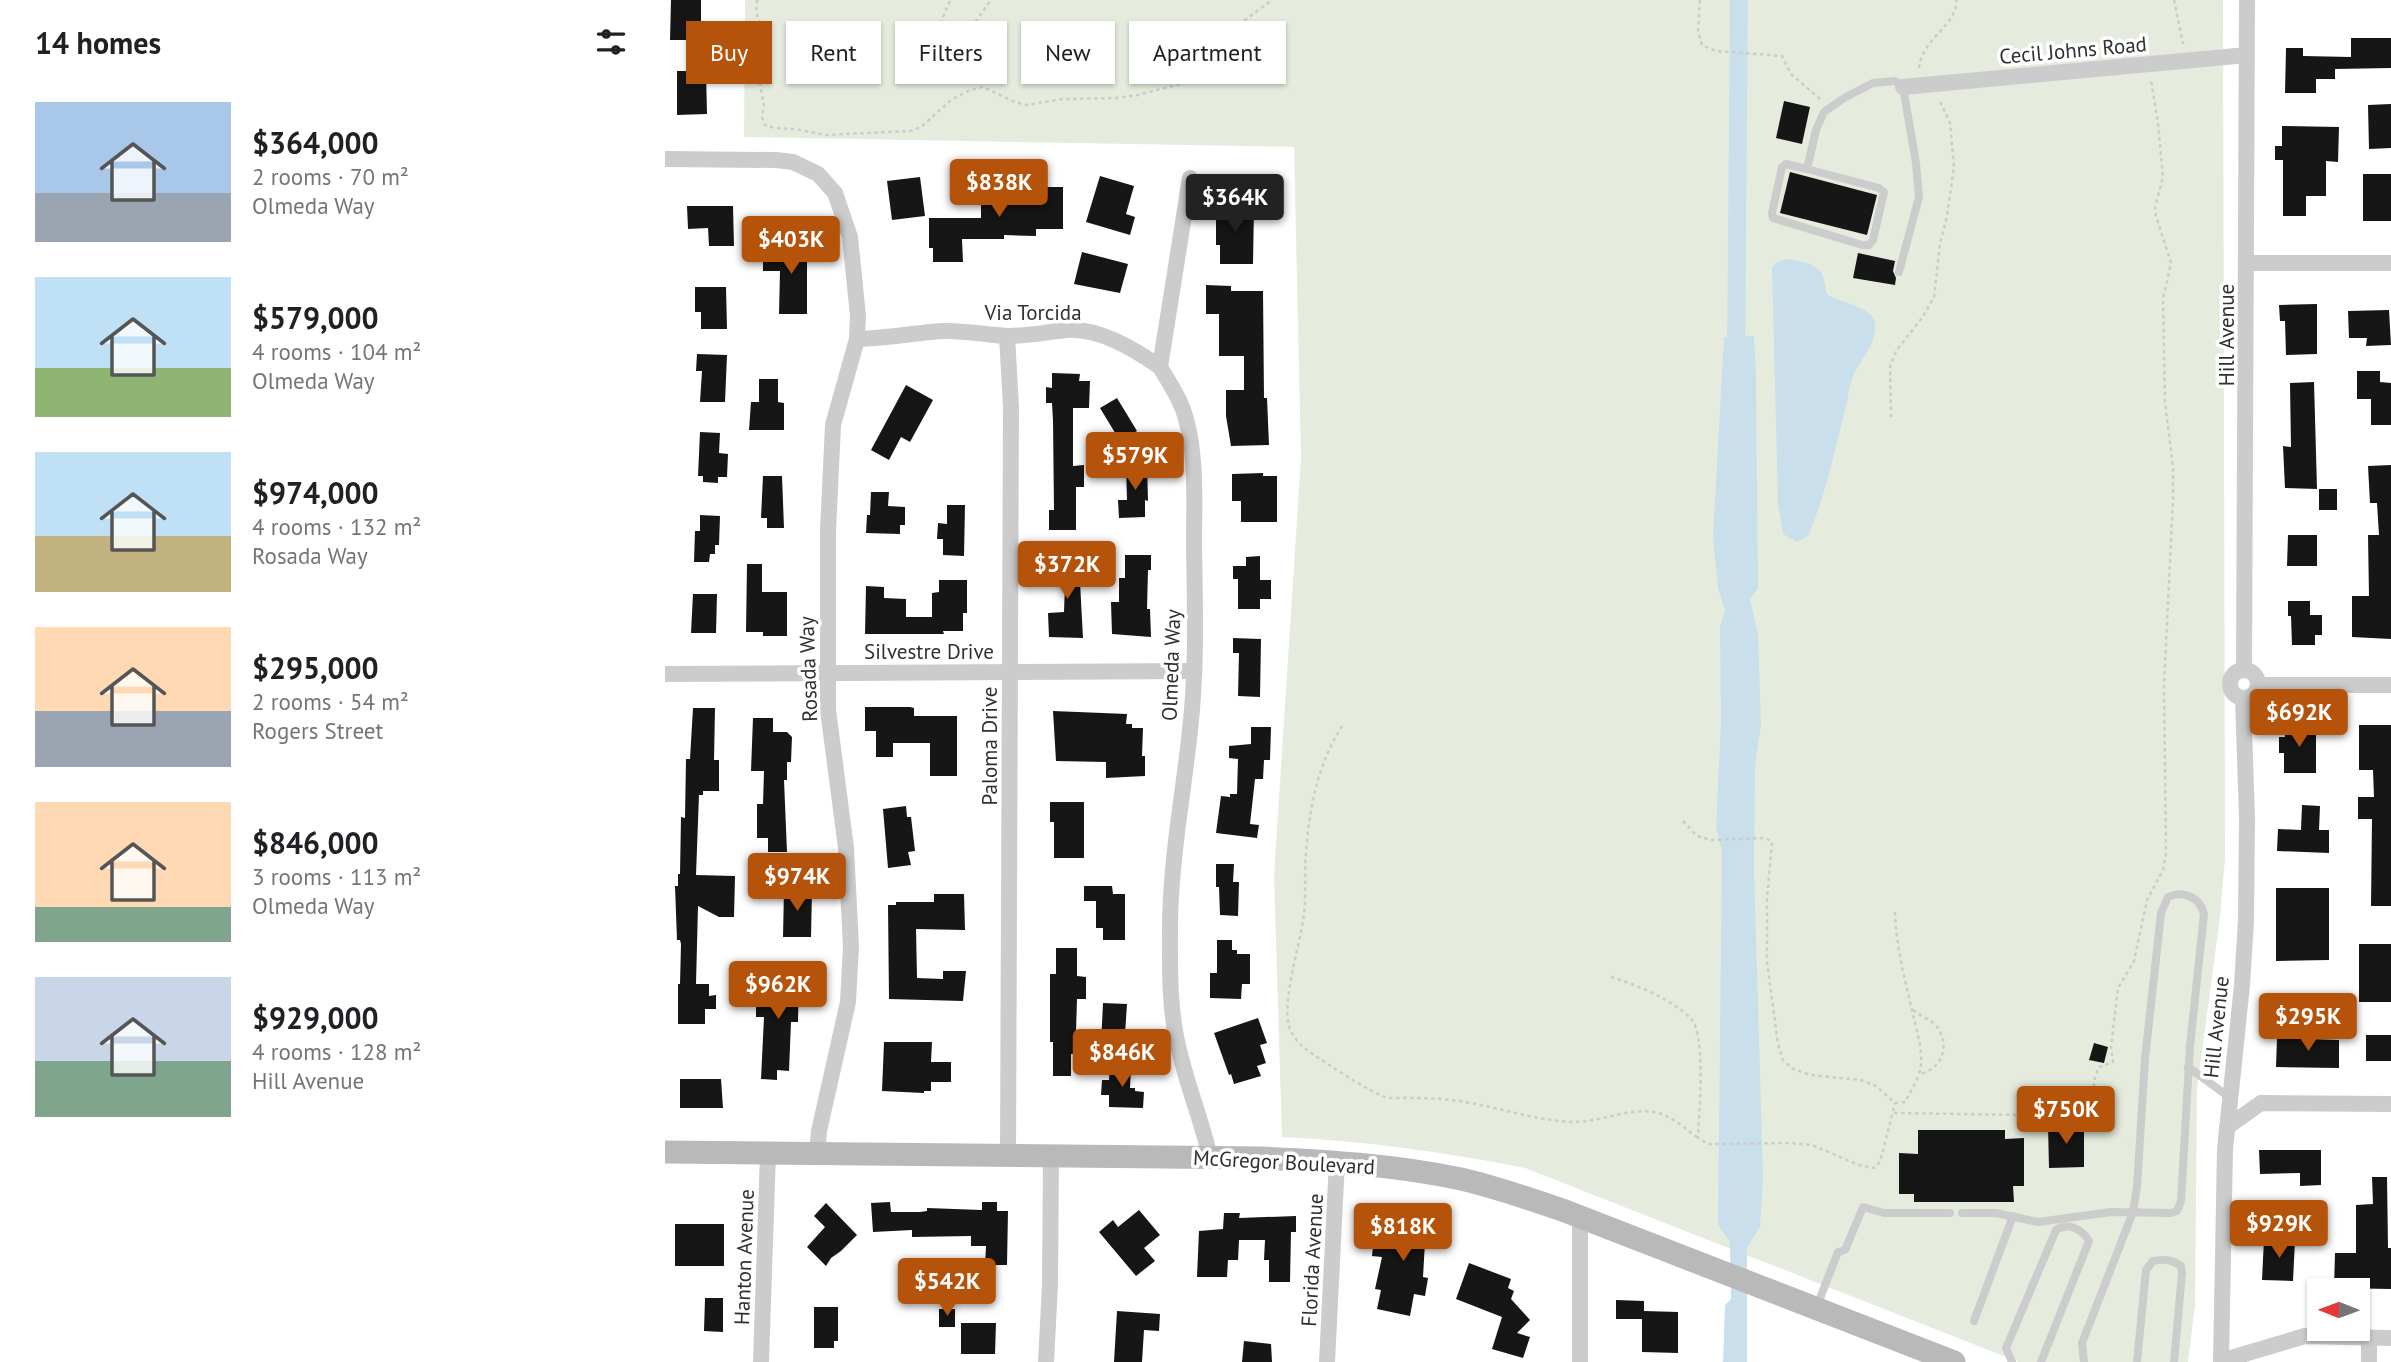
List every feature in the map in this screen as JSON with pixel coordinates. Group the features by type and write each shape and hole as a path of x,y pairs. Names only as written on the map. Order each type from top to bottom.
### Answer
{"main road":[{"name":"McGregor Boulevard","path":"665,1152 1210,1157 1337,1161 1460,1179 1580,1217 1954,1362"}],"street":[{"name":"Hill Avenue","path":"2244,670 2247,0"},
{"name":"Cecil Johns Road","path":"1903,87 2247,55"},
{"name":"Rosada Way","path":"665,159 793,162 818,174 831,188 844,214 850,237 857,295 857,339 833,425 828,531 827,672 831,733 847,859 851,947 848,1002 819,1131 817,1153"},
{"path":"1160,367 1190,178"},
{"path":"2247,263 2391,264"},
{"name":"Via Torcida","path":"857,339 942,331 1007,336 1069,330 1091,332 1138,352 1160,367"},
{"name":"Paloma Drive","path":"1007,336 1011,407 1008,1156"},
{"name":"Olmeda Way","path":"1160,367 1175,391 1186,418 1192,452 1195,615 1190,730 1175,841 1170,928 1171,997 1177,1039 1210,1157"},
{"path":"2244,670 2254,674 2258,685 2254,695 2243,699 2233,694 2229,684 2234,674 2244,670"},
{"name":"Silvestre Drive","path":"665,674 1193,671"},
{"path":"2258,685 2391,685"},
{"name":"Hill Avenue","path":"2221,1362 2227,1126 2246,920 2247,818 2243,699"},
{"path":"2227,1126 2260,1103 2391,1104"},
{"name":"Hanton Avenue","path":"761,1362 768,1153"},
{"path":"1046,1362 1050,1285 1051,1157"},
{"name":"Florida Avenue","path":"1327,1362 1337,1161"},
{"path":"1580,1217 1580,1362"},
{"path":"2221,1362 2307,1336"},
{"path":"2370,1338 2391,1338"},
{"path":"2369,1341 2369,1362"}],"lane":[{"path":"1807,169 1816,130 1824,112 1873,83 1895,81 1903,87 1919,197 1899,272"},
{"path":"1786,164 1807,169 1879,188 1884,192 1873,240 1869,244 1862,245 1773,218 1782,167 1786,164"},
{"path":"1962,1213 1996,1213 2038,1222 2111,1212 2133,1212 2171,1213 2180,1207 2193,1016 2204,914 2203,906 2190,896 2181,894 2168,897 2161,913 2144,1069 2133,1212 2082,1343 2084,1362"},
{"path":"2189,1067 2229,1097"},
{"path":"1816,1310 1838,1252 1846,1250 1863,1207 1884,1213 1950,1213"},
{"path":"1974,1321 2013,1216"},
{"path":"2075,1228 2079,1217"},
{"path":"2012,1362 2006,1348 2056,1230 2063,1226 2075,1228 2089,1241 2041,1362"},
{"path":"2137,1362 2146,1270 2153,1261 2162,1259 2174,1261 2181,1266 2182,1273 2174,1362"}],"path":[{"path":"757,0 765,63 760,86 765,125 807,133 855,135 910,131 921,127 951,100 970,90 983,87 1027,105 1063,99 1138,95 1196,80 1210,72 1231,37 1245,20 1272,0"},
{"path":"950,1 939,30 941,42 949,47 958,46 991,0"},
{"path":"1700,0 1698,32 1702,45 1716,51 1782,56 1791,74 1804,88 1831,107"},
{"path":"2174,0 2184,47 2178,61"},
{"path":"1894,1113 2087,1116 2091,1113 2095,1077 2099,1067 2113,1062 2111,1047 2118,988 2134,961 2147,900 2164,870 2167,855 2164,685 2173,467 2165,403 2163,299 2171,263 2155,216 2163,177 2158,123 2148,64"},
{"path":"1342,726 1324,756 1311,816 1306,852 1304,917 1288,1007 1289,1027 1300,1044 1347,1074 1367,1091 1385,1097 1441,1098 1468,1102 1540,1119 1574,1122 1599,1120 1639,1111 1659,1113 1676,1121 1708,1144 1812,1145 1859,1165 1874,1168 1879,1163 1895,1103"},
{"path":"1683,821 1697,836 1711,840 1766,838 1772,842 1767,899 1767,962 1778,1044 1783,1060 1793,1069 1811,1075 1861,1080 1876,1086 1895,1103 1905,1102 1919,1075 1921,1062 1902,970 1895,912"},
{"path":"1611,977 1636,985 1692,1020 1699,1037 1699,1138"},
{"path":"1912,1009 1940,1030 1944,1044 1942,1057 1934,1067 1919,1075"}],"shaded area":[{"path":"745,0 2223,0 2225,859 2197,1089 2195,1305 2188,1362 2019,1362 1525,1168 1404,1148 1282,1137 1274,875 1301,458 1294,147 744,137 744,84 772,84 772,21 745,21"}],"water":[{"path":"1786,259 1817,268 1823,276 1827,294 1866,311 1874,319 1875,326 1873,341 1852,378 1829,475 1814,521 1808,536 1797,542 1783,534 1778,502 1772,267"},
{"path":"1754,336 1758,588 1750,599 1758,635 1761,725 1755,766 1754,866 1763,1178 1760,1226 1747,1248 1747,1362 1723,1362 1725,1305 1731,1299 1730,1242 1718,1225 1722,851 1716,828 1721,722 1720,627 1725,610 1718,588 1713,536 1724,337"}],"building":[{"path":"671,0 701,0 701,21 686,21 686,40 670,40"},
{"path":"2351,38 2391,38 2391,68 2335,69 2335,79 2316,79 2316,93 2285,93 2286,48 2303,48 2303,56 2351,57"},
{"path":"677,71 686,71 686,84 706,84 707,114 677,115"},
{"path":"1784,101 1810,107 1802,144 1776,138"},
{"path":"2391,104 2391,148 2369,149 2368,105"},
{"path":"2282,126 2339,127 2338,162 2326,161 2326,196 2306,196 2306,216 2283,216 2283,160 2275,160 2275,146 2282,146"},
{"path":"1790,172 1877,195 1867,235 1780,213"},
{"path":"2363,174 2391,174 2391,221 2363,221"},
{"path":"1100,176 1134,186 1126,214 1135,217 1130,235 1086,222"},
{"path":"920,177 925,216 892,220 887,181"},
{"path":"992,183 1025,183 1025,187 1063,187 1063,229 1036,229 1036,236 1004,235 1004,239 962,239 963,262 933,262 933,248 929,248 929,218 981,218 981,192 992,192"},
{"path":"687,206 733,206 734,246 709,246 708,228 688,229"},
{"path":"1216,206 1254,207 1253,264 1220,264 1220,245 1216,245"},
{"path":"785,240 807,240 807,314 779,314 780,271 763,271 763,254 785,254"},
{"path":"1082,252 1128,264 1120,293 1074,284"},
{"path":"1858,253 1895,261 1895,285 1853,278"},
{"path":"1206,285 1231,286 1231,291 1263,291 1264,398 1267,398 1269,445 1231,446 1226,416 1226,390 1244,390 1244,356 1219,356 1219,314 1206,314"},
{"path":"695,287 726,287 727,329 701,329 701,312 695,312"},
{"path":"2317,304 2317,354 2286,355 2285,321 2280,321 2279,305"},
{"path":"2389,310 2391,345 2366,346 2367,338 2349,338 2348,311"},
{"path":"697,354 727,355 725,402 700,402 702,371 696,371"},
{"path":"2357,371 2380,371 2380,382 2391,383 2391,425 2371,425 2371,399 2357,399"},
{"path":"1052,373 1080,374 1079,381 1090,381 1089,408 1073,408 1073,466 1084,465 1084,487 1076,487 1076,530 1049,530 1049,510 1054,510 1053,421 1052,403 1046,403 1046,387 1052,388"},
{"path":"759,379 778,379 778,402 784,403 784,430 749,430 751,402 759,402"},
{"path":"2314,382 2317,489 2285,488 2283,446 2291,447 2290,383"},
{"path":"906,385 933,400 910,442 901,437 889,460 871,450"},
{"path":"1117,398 1137,431 1120,441 1100,408"},
{"path":"700,432 720,433 719,453 728,454 727,477 718,477 718,483 703,482 703,476 698,476"},
{"path":"1147,464 1148,501 1145,500 1145,517 1119,518 1118,500 1127,500 1126,465"},
{"path":"2391,465 2391,639 2352,637 2352,596 2369,596 2368,535 2379,535 2377,503 2370,503 2368,466"},
{"path":"1263,473 1263,476 1277,476 1277,522 1241,522 1241,501 1232,501 1232,474"},
{"path":"763,476 782,476 784,528 767,528 767,518 761,518"},
{"path":"2319,489 2337,489 2337,510 2319,510"},
{"path":"871,492 889,492 888,506 905,507 905,525 900,525 900,534 866,533"},
{"path":"947,505 965,505 964,556 943,555 943,539 937,539 938,523 947,524"},
{"path":"700,515 720,516 719,545 715,545 715,554 710,554 709,562 694,562 695,531 700,531"},
{"path":"2288,535 2317,535 2317,566 2287,566"},
{"path":"1125,555 1151,555 1147,609 1150,609 1151,637 1112,634 1111,602 1119,602 1119,578 1125,578"},
{"path":"1260,556 1260,580 1271,580 1271,599 1260,599 1260,609 1238,609 1238,579 1233,579 1233,566 1246,566 1246,557"},
{"path":"1052,559 1076,559 1083,638 1049,637 1048,613 1064,612 1065,584 1050,584"},
{"path":"747,564 762,564 762,592 787,592 787,636 763,636 763,632 746,632"},
{"path":"939,580 967,580 967,613 963,613 963,631 943,631 944,634 865,634 866,586 884,587 884,598 906,599 906,617 932,617 932,593 939,592"},
{"path":"693,594 717,594 716,633 691,633"},
{"path":"2288,601 2310,601 2310,615 2322,615 2322,635 2315,635 2315,645 2292,645"},
{"path":"1233,638 1261,639 1260,697 1238,696 1239,653 1233,653"},
{"path":"865,707 910,707 914,708 914,716 957,716 957,776 930,776 930,743 893,743 893,757 876,757 876,731 865,731"},
{"path":"693,708 715,708 714,760 719,760 719,791 703,791 703,795 699,795 696,875 735,876 734,917 719,917 698,906 696,984 709,984 709,996 716,995 716,1009 705,1009 705,1024 678,1024 681,944 680,940 677,940 675,886 678,886 680,874 681,817 685,818 686,759 690,759"},
{"path":"1053,711 1127,714 1126,724 1132,724 1132,728 1143,728 1142,756 1145,756 1145,776 1106,778 1106,762 1056,761"},
{"path":"753,718 773,718 773,732 787,732 792,737 791,762 787,762 787,780 784,780 787,852 768,852 768,838 757,838 757,804 763,804 764,771 751,771"},
{"path":"2284,725 2316,725 2316,773 2284,773 2284,753 2279,753 2279,737 2285,737"},
{"path":"2359,725 2391,725 2391,906 2371,906 2372,819 2358,819 2358,797 2374,797 2373,770 2359,770"},
{"path":"1251,727 1271,727 1270,760 1264,760 1263,779 1255,779 1250,824 1259,825 1257,838 1216,833 1221,796 1230,797 1230,794 1237,794 1238,759 1229,758 1229,746 1251,744"},
{"path":"1050,802 1084,802 1084,858 1054,858 1054,822 1050,822"},
{"path":"2302,805 2320,806 2319,830 2329,830 2329,853 2277,851 2278,829 2301,830"},
{"path":"906,806 907,817 911,817 915,851 908,852 911,865 888,868 883,809"},
{"path":"1216,864 1234,864 1233,882 1239,882 1238,916 1220,915"},
{"path":"1084,886 1112,886 1113,894 1125,894 1125,940 1103,940 1103,928 1096,928 1096,901 1084,901"},
{"path":"2276,888 2329,888 2329,960 2276,961"},
{"path":"784,889 812,890 811,937 783,937"},
{"path":"934,894 964,894 965,930 916,929 917,978 943,979 943,971 966,971 963,1001 889,999 888,905 896,905 896,902 934,902"},
{"path":"1217,940 1232,940 1232,950 1237,950 1237,954 1250,954 1250,984 1242,984 1241,999 1210,998 1210,973 1217,973"},
{"path":"2359,944 2391,944 2391,1002 2359,1002"},
{"path":"1056,948 1077,948 1077,976 1086,977 1086,999 1077,999 1076,1032 1080,1033 1081,1054 1071,1054 1071,1076 1053,1076 1050,974 1056,974"},
{"path":"778,972 799,973 798,1022 791,1022 789,1071 777,1070 777,1080 761,1079 764,1017 756,1017 756,985 768,985 768,980 778,981"},
{"path":"1103,1003 1127,1004 1125,1034 1117,1034 1117,1044 1101,1044"},
{"path":"1258,1018 1267,1043 1260,1045 1266,1063 1257,1066 1261,1076 1234,1084 1214,1033"},
{"path":"2366,1035 2391,1035 2391,1061 2366,1061"},
{"path":"2277,1038 2339,1040 2339,1068 2276,1067"},
{"path":"884,1042 932,1042 931,1062 951,1062 951,1082 931,1082 931,1091 924,1093 882,1091"},
{"path":"2094,1043 2108,1047 2104,1063 2089,1060"},
{"path":"1110,1065 1131,1065 1130,1088 1144,1092 1143,1108 1109,1107 1109,1095 1101,1095 1102,1080 1109,1080"},
{"path":"680,1079 721,1079 723,1108 680,1108"},
{"path":"2048,1125 2084,1125 2084,1167 2049,1168"},
{"path":"1918,1130 2005,1130 2005,1139 2024,1138 2024,1186 2013,1186 2014,1202 1914,1202 1914,1194 1899,1194 1899,1153 1918,1154"},
{"path":"2259,1150 2321,1150 2321,1185 2300,1186 2300,1173 2260,1174"},
{"path":"2372,1177 2387,1177 2391,1289 2370,1289 2370,1278 2334,1278 2335,1253 2356,1253 2356,1205 2373,1204"},
{"path":"890,1202 891,1212 920,1212 927,1211 927,1208 982,1210 982,1202 997,1202 997,1211 1008,1211 1007,1265 985,1265 986,1246 971,1246 971,1236 912,1237 912,1230 873,1232 871,1203"},
{"path":"826,1203 857,1235 831,1258 826,1266 807,1247 825,1227 814,1216"},
{"path":"1139,1210 1160,1235 1144,1248 1155,1261 1136,1276 1099,1232 1113,1220 1118,1227"},
{"path":"1224,1213 1240,1213 1239,1218 1296,1216 1296,1232 1291,1232 1290,1282 1269,1282 1269,1260 1264,1260 1265,1240 1239,1240 1238,1260 1228,1260 1227,1277 1197,1277 1199,1231 1223,1229"},
{"path":"1400,1219 1444,1223 1442,1244 1425,1242 1423,1277 1428,1278 1425,1296 1414,1294 1410,1316 1377,1309 1381,1290 1375,1289 1382,1257 1372,1256 1375,1228 1399,1230"},
{"path":"675,1224 724,1224 724,1266 675,1266"},
{"path":"2264,1239 2295,1240 2293,1281 2262,1280"},
{"path":"1469,1263 1511,1279 1508,1288 1514,1291 1511,1299 1530,1320 1517,1333 1530,1337 1523,1358 1492,1349 1502,1317 1456,1299"},
{"path":"705,1298 723,1298 723,1332 704,1331"},
{"path":"1616,1300 1644,1301 1644,1311 1678,1312 1678,1353 1642,1352 1642,1319 1616,1319"},
{"path":"814,1307 838,1307 838,1341 834,1341 834,1348 814,1348"},
{"path":"939,1309 955,1309 955,1327 939,1327"},
{"path":"1117,1311 1160,1314 1159,1331 1144,1330 1142,1362 1114,1362"},
{"path":"961,1323 996,1323 995,1354 961,1354"},
{"path":"1244,1341 1271,1344 1272,1362 1242,1362"}],"waterway":[{"path":"1736,360 1739,0"}]}
